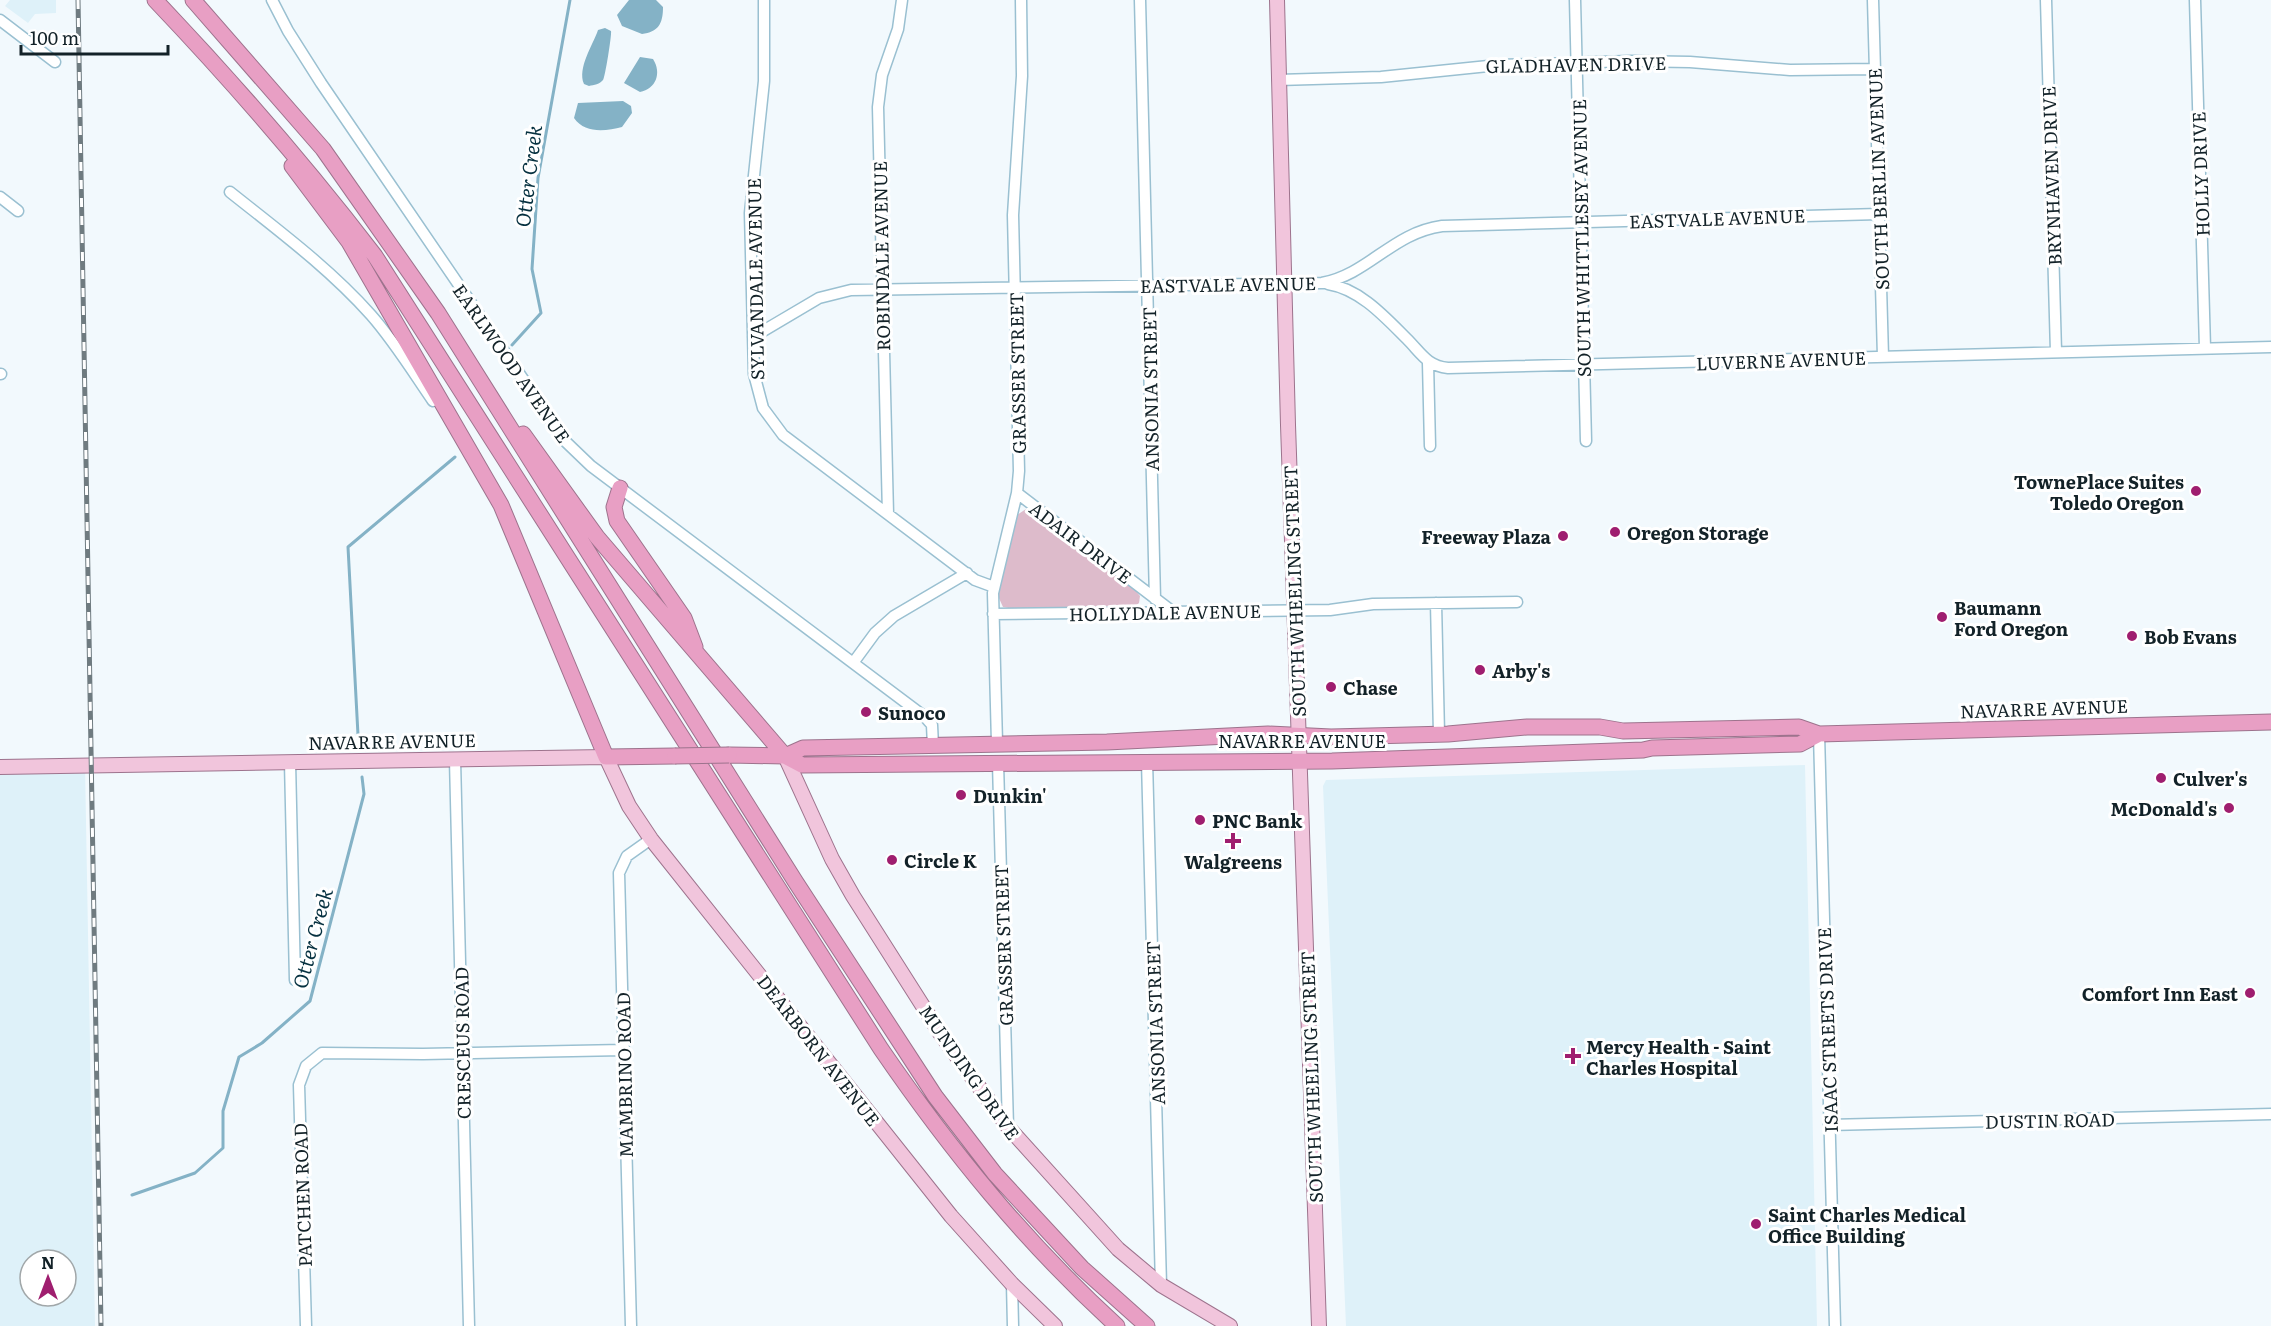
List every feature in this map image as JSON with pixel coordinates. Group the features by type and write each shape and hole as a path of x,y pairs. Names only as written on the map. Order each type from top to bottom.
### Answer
{"highway":[{"path":"155,0 241,92 321,185 375,256 881,1049 926,1114 962,1163 1029,1239 1060,1273 1116,1326"},
{"path":"193,0 323,149 438,313 876,1009 935,1096 994,1174 1082,1268 1147,1326"},
{"path":"241,92 349,242 501,505 606,757"},
{"path":"481,383 536,451 597,537 785,756"},
{"path":"620,488 614,507 617,521 684,618 696,650"},
{"name":"NAVARRE AVENUE","path":"606,757 785,756 803,748 933,746 960,743 1107,742 1240,735 1439,734 1527,727 1590,727 1623,730 1798,727 1819,734 2271,722"},
{"path":"1449,758 1481,747 1585,742 1589,739 1590,727"},
{"path":"1652,748 1661,738 1697,736 1731,728"},
{"name":"NAVARRE AVENUE","path":"785,756 802,765 1449,758 1652,748 1800,744 1819,734"},
{"path":"851,765 852,758 856,756 925,754 960,743"},
{"path":"933,764 990,755 994,752 996,743"}],"main road":[{"name":"SOUTH WHEELING STREET","path":"1277,0 1299,761 1320,1326"},
{"name":"MUNDING DRIVE","path":"785,756 832,859 853,896 940,1033 1008,1127 1118,1249 1161,1285 1230,1326"},
{"name":"NAVARRE AVENUE","path":"0,767 606,757"},
{"name":"DEARBORN AVENUE","path":"606,757 629,806 651,839 951,1216 1012,1284 1055,1326"}],"street":[{"name":"EARLWOOD AVENUE","path":"272,0 288,31 321,83 528,390 566,442 620,488 929,720 932,725 933,746"},
{"name":"SYLVANDALE AVENUE","path":"764,0 764,86 750,213 755,385 763,408 783,435 967,573 977,580 994,586"},
{"name":"ROBINDALE AVENUE","path":"888,514 878,107 882,75 898,29 902,0"},
{"name":"GRASSER STREET","path":"996,743 994,586 1017,493 1019,471 1013,215 1022,76 1021,0"},
{"name":"ANSONIA STREET","path":"1140,0 1155,599"},
{"name":"SOUTH WHITTLESEY AVENUE","path":"1575,0 1586,441"},
{"name":"SOUTH BERLIN AVENUE","path":"1873,0 1883,357"},
{"name":"BRYNHAVEN DRIVE","path":"2046,0 2056,352"},
{"name":"HOLLY DRIVE","path":"2194,0 2205,348"},
{"path":"0,20 55,62"},
{"name":"GLADHAVEN DRIVE","path":"1278,80 1372,77 1490,66 1576,63 1690,62 1801,71 1875,69"},
{"path":"230,192 305,251 373,317 470,451"},
{"path":"0,197 18,211"},
{"name":"EASTVALE AVENUE","path":"753,337 825,296 845,290 1322,283 1352,274 1396,242 1432,227 1879,214"},
{"path":"1322,283 1348,289 1361,297 1407,339 1428,363 1430,446"},
{"name":"LUVERNE AVENUE","path":"1428,363 1454,369 2271,347"},
{"name":"ADAIR DRIVE","path":"1017,493 1173,612"},
{"path":"853,663 875,633 894,616 967,573"},
{"name":"HOLLYDALE AVENUE","path":"993,614 1343,609 1373,604 1517,602"},
{"path":"1436,603 1439,734"},
{"name":"ISAAC STREETS DRIVE","path":"1819,734 1835,1326"},
{"name":"CRESCEUS ROAD","path":"455,759 469,1326"},
{"name":"ANSONIA STREET","path":"1148,761 1161,1285"},
{"path":"290,762 295,980"},
{"name":"GRASSER STREET","path":"998,763 1008,1127"},
{"name":"MAMBRINO ROAD","path":"631,1326 619,873 627,856 651,839"},
{"path":"462,1054 623,1050"},
{"name":"PATCHEN ROAD","path":"306,1326 299,1085 306,1066 316,1056 330,1053 462,1054"},
{"name":"DUSTIN ROAD","path":"1829,1125 2271,1114"},
{"path":"1012,1284 1013,1326"}],"shaded area":[{"path":"10,0 56,0 56,13 35,14 28,23 5,6"},
{"path":"1026,509 1136,591 1140,596 1139,603 1134,607 1014,609 1003,607 998,596 1017,515"},
{"path":"85,765 95,1326 0,1326 0,767"},
{"name":"Mercy Health - Saint Charles Hospital","path":"1805,765 1817,1326 1346,1326 1323,786 1326,780"}],"water":[{"path":"629,0 656,0 663,7 661,22 656,29 642,34 622,26 617,15"},
{"path":"605,28 611,31 611,34 604,77 597,84 589,86 584,84 582,78 584,64 598,30"},
{"path":"640,57 653,59 657,75 650,88 640,92 624,83"},
{"path":"623,101 631,106 632,113 622,127 609,130 590,129 574,118 578,103"}],"waterway":[{"name":"Otter Creek","path":"512,345 541,313 532,269 538,178 570,0"},
{"name":"Otter Creek","path":"362,744 358,735 348,547 455,457"},
{"name":"Otter Creek","path":"132,1195 195,1173 223,1148 223,1111 239,1057 262,1043 310,1001 364,794 362,777"}],"railway":[{"path":"78,0 101,1326"}],"place":[{"name":"TownePlace Suites Toledo Oregon","path":"2196,491"},
{"name":"Oregon Storage","path":"1615,532"},
{"name":"Freeway Plaza","path":"1563,536"},
{"name":"Baumann Ford Oregon","path":"1942,617"},
{"name":"Bob Evans","path":"2132,636"},
{"name":"Arby's","path":"1480,670"},
{"name":"Chase","path":"1331,687"},
{"name":"Sunoco","path":"866,712"},
{"name":"Culver's","path":"2161,778"},
{"name":"Dunkin'","path":"961,795"},
{"name":"McDonald's","path":"2229,808"},
{"name":"PNC Bank","path":"1200,820"},
{"name":"Walgreens","path":"1233,841"},
{"name":"Circle K","path":"892,860"},
{"name":"Comfort Inn East","path":"2250,993"},
{"name":"Mercy Health - Saint Charles Hospital","path":"1573,1056"},
{"name":"Saint Charles Medical Office Building","path":"1756,1224"}]}
